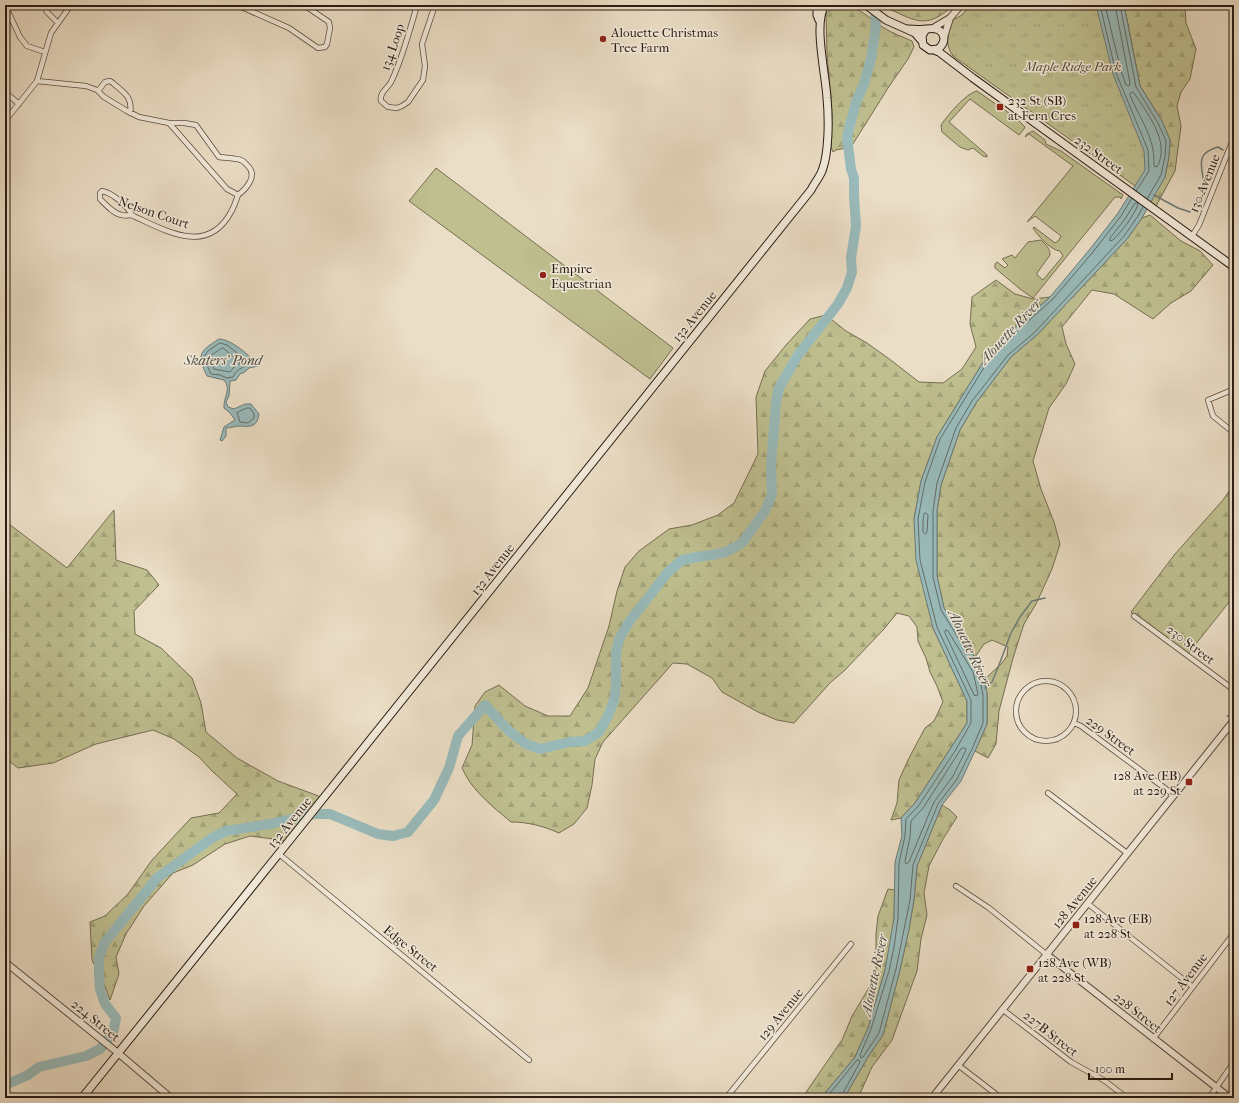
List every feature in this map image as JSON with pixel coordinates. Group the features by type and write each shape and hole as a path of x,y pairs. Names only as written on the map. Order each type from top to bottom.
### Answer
{"main road":[{"name":"132 Avenue","path":"82,1098 294,836 812,188 821,172 825,157 828,115 817,5"},
{"name":"132 Avenue","path":"819,20 825,5"},
{"path":"866,5 888,21 915,33 926,48 934,50 941,46 944,39"},
{"path":"907,29 930,28 940,30 950,60"},
{"path":"921,40 922,36 930,28"},
{"name":"232 Street","path":"934,50 950,60 1234,267"}],"street":[{"path":"44,5 47,12 58,23"},
{"path":"5,121 37,81 51,34 71,5"},
{"path":"237,5 289,28 318,48 325,47 330,28 329,22 304,5"},
{"name":"134 Loop","path":"418,5 392,82 381,96 381,102 388,107 397,108 408,102 423,80 425,72 422,44 435,5"},
{"path":"930,28 950,18 961,5"},
{"path":"5,6 20,37 27,46 45,52"},
{"path":"5,22 9,15"},
{"path":"944,39 950,18"},
{"path":"37,81 86,86 98,91 104,97 130,113 139,117 169,123 227,189 238,195"},
{"path":"98,91 105,82 110,81 113,83 131,101 132,106 130,113"},
{"path":"5,92 19,104"},
{"name":"Nelson Court","path":"132,215 122,216 117,214 100,200 100,193 102,191 106,192 128,209 132,215 163,230 184,236 195,237 206,235 218,229 225,222 238,195 251,178 252,173 250,168 243,161 219,157 196,125 169,123"},
{"name":"130 Avenue","path":"1192,236 1199,225 1234,137"},
{"path":"1234,387 1232,390 1208,400 1213,416 1234,433"},
{"name":"230 Street","path":"1134,616 1234,690"},
{"name":"229 Street","path":"1050,681 1060,684 1071,694 1075,703 1076,713 1074,723 1069,731 1057,740 1042,742 1032,739 1024,733 1017,720 1016,710 1018,700 1023,692 1035,683 1050,681"},
{"name":"128 Avenue","path":"932,1098 1234,720"},
{"name":"229 Street","path":"1074,723 1081,726 1174,795"},
{"path":"1048,793 1127,854"},
{"name":"Edge Street","path":"279,854 529,1060"},
{"name":"228 Street","path":"956,886 989,908 1230,1098"},
{"path":"1087,903 1193,987"},
{"name":"127 Avenue","path":"1153,1038 1234,933"},
{"name":"129 Avenue","path":"726,1098 851,944"},
{"name":"224 Street","path":"5,962 100,1038 171,1098"},
{"name":"227B Street","path":"1002,1009 1071,1062 1105,1081 1127,1098"},
{"path":"1209,1098 1234,1062"},
{"path":"958,1065 1001,1098"}],"green space":[{"path":"840,5 853,8 864,13 887,30 912,41 914,47 908,59 851,147 833,152 831,147 832,114 827,53 826,14 834,7"},
{"path":"881,5 954,5 933,19 921,21 907,17"},
{"name":"Maple Ridge Park","path":"970,5 1124,5 1140,86 1162,121 1170,140 1165,177 1152,198 953,56 949,48 947,37 948,27 953,20 962,15"},
{"path":"1124,5 1185,5 1186,23 1196,49 1190,79 1181,92 1177,106 1181,126 1175,171 1155,208 1149,204 1156,192 1162,121 1140,86"},
{"path":"977,91 997,105 995,107 1000,110 1002,108 1025,127 1019,135 970,99 949,122 987,155 987,157 983,156 973,148 968,150 960,147 942,132 941,125 952,111 962,100"},
{"path":"1033,131 1045,140 1046,144 1061,151 1123,195 1121,199 1120,197 1115,197 1033,298 995,268 995,264 997,262 1005,268 1008,265 1002,259 1012,255 1015,258 1028,242 1041,240 1046,245 1050,253 1037,273 1037,275 1043,280 1063,256 1060,251 1045,242 1033,228 1034,227 1055,243 1061,236 1035,216 1027,222 1073,166 1029,134 1025,137 1027,134"},
{"name":"Empire Equestrian","path":"436,168 673,348 650,379 409,201"},
{"path":"1150,215 1181,241 1200,251 1213,265 1191,291 1171,303 1153,319 1114,294 1092,290 1062,327 1066,344 1075,364 1066,384 1049,408 1033,461 1060,544 1052,569 1036,604 1024,624 999,711 996,744 988,758 975,751 987,724 987,694 984,680 1002,663 1007,656 1008,647 992,640 984,644 975,657 944,608 937,576 937,511 941,485 960,430 976,403 1011,357 1037,335 1127,239 1142,218"},
{"path":"996,280 1015,294 1033,299 1050,297 1004,337 982,364 937,437 921,481 914,519 933,628 967,701 967,723 915,803 901,818 891,820 897,803 899,780 925,728 934,721 943,702 918,641 917,627 909,616 897,613 884,629 845,670 830,683 794,723 777,720 758,712 722,692 712,678 687,664 673,663 603,742 595,759 592,785 587,808 574,824 559,833 535,825 511,822 483,798 471,784 462,768 472,745 475,706 485,692 499,685 525,706 548,716 570,716 588,688 609,626 617,591 625,567 639,551 669,529 692,525 718,515 734,503 758,454 756,397 765,371 810,319 826,315 846,331 867,343 919,382 943,383 962,369 976,347 970,324 972,297"},
{"path":"1234,484 1234,596 1187,655 1134,616 1131,612 1175,554 1223,500"},
{"path":"114,510 116,560 147,570 159,585 134,611 135,634 161,648 192,678 201,703 206,732 237,758 278,781 324,798 289,841 250,836 225,844 193,865 173,873 144,906 126,934 116,957 119,974 110,1000 92,960 90,922 105,916 128,894 152,860 191,818 219,813 237,794 199,757 174,739 153,730 96,744 53,763 18,768 5,758 5,521 67,568"},
{"path":"942,805 957,817 943,839 929,866 924,893 927,915 921,939 917,971 892,1040 872,1067 858,1098 844,1098 883,1035 909,929 914,900 917,866"},
{"path":"888,889 895,890 894,918 890,946 885,970 868,1028 855,1057 821,1098 802,1098 842,1040 852,1016 876,976 876,934 878,916"}],"water":[{"path":"1096,5 1124,5 1140,86 1162,121 1170,140 1165,177 1142,218 1127,239 1037,335 1011,357 976,403 960,430 941,485 937,511 937,576 944,608 982,669 987,694 987,724 961,781 942,805 917,866 914,900 909,929 883,1035 844,1098 821,1098 855,1057 868,1028 885,970 894,918 895,862 902,836 901,818 915,803 967,723 967,701 933,628 916,560 914,519 921,481 937,437 982,364 1004,337 1050,297 1118,213 1145,170 1144,151 1113,74"},
{"name":"Skaters' Pond","path":"219,339 235,345 258,366 249,368 240,374 236,380 230,381 229,396 226,402 228,407 234,409 245,404 251,404 259,414 257,422 250,426 226,428 226,436 222,441 220,440 224,427 235,420 224,408 227,390 226,383 224,380 207,376 201,358 204,350"}],"waterway":[{"path":"5,1085 28,1075 39,1067 86,1056 100,1049 113,1033 116,1018 105,1004 100,989 99,957 105,942 157,878 212,838 226,831 270,824 314,814 330,814 378,834 393,836 408,832 434,800 449,768 458,736 485,705 509,731 526,744 540,749 570,742 585,741 599,732 608,716 614,700 616,685 616,654 619,639 629,622 668,572 682,560 726,552 742,543 765,511 772,495 771,465 776,403 779,388 798,355 838,304 847,288 852,272 851,258 856,226 854,178 851,169 847,137 856,102 864,84 871,59 876,26 875,5"},
{"path":"1154,195 1178,208 1190,212 1200,201 1204,192 1201,163 1202,158 1210,150 1218,147 1223,150"},
{"name":"Alouette River","path":"985,688 992,682 1011,633 1020,617 1032,601 1045,598"}],"place":[{"name":"Alouette Christmas Tree Farm","path":"603,39"},
{"name":"232 St (SB) at Fern Cres","path":"1000,107"},
{"name":"Empire Equestrian","path":"543,275"},
{"name":"128 Ave (EB) at 229 St","path":"1189,782"},
{"name":"128 Ave (EB) at 228 St","path":"1076,925"},
{"name":"128 Ave (WB) at 228 St","path":"1030,969"}]}
